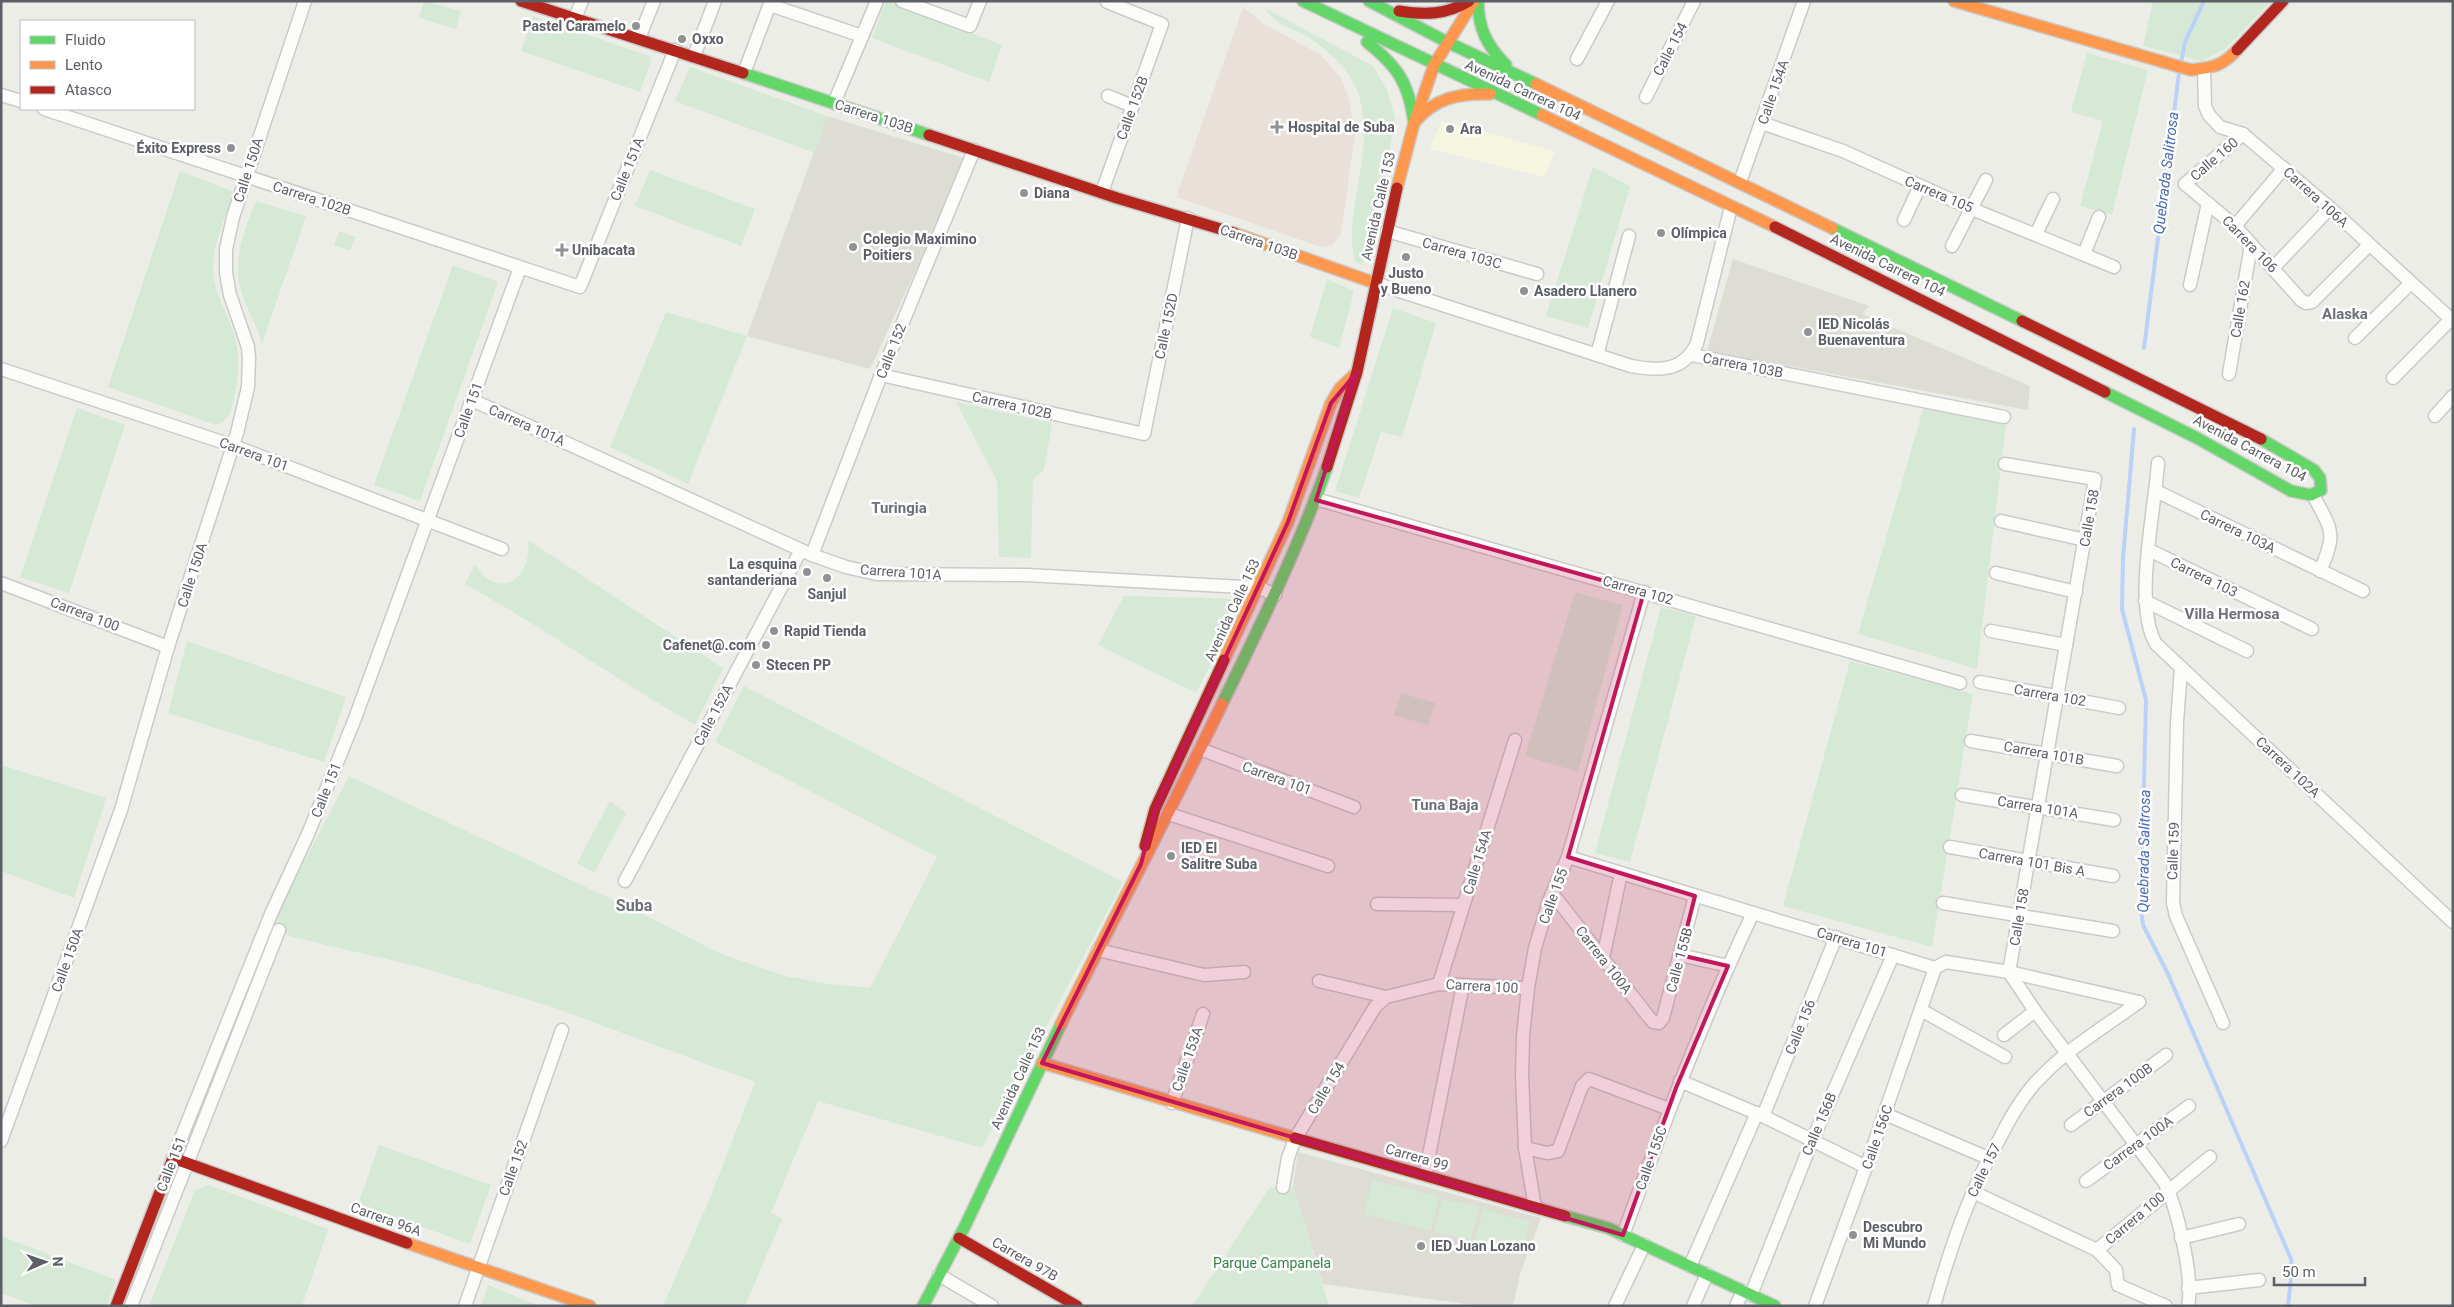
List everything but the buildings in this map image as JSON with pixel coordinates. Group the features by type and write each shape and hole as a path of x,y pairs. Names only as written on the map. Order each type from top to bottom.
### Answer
{"main road":[{"name":"Carrera 103B","path":"521,1 640,38 1102,192 1214,226 1375,284"},
{"name":"Avenida Carrera 104","path":"1303,1 1731,208 1843,258 2164,419 2228,453 2291,491 2313,495 2321,490 2320,478 2314,470 2265,440 1740,182 1447,42 1373,3"},
{"path":"1373,3 1418,15 1432,15 1452,12 1469,1"},
{"name":"Avenida Calle 153","path":"923,1306 959,1238 1042,1063 1141,864 1169,814 1275,595 1316,499 1341,427 1357,372 1387,231 1414,123 1434,65 1474,1"},
{"path":"1478,1 1479,21 1484,40 1491,50 1517,74"},
{"path":"1954,1 2191,70 2217,67 2227,61 2283,1"},
{"path":"1331,15 1390,60 1402,74 1410,92 1414,123"},
{"path":"1414,123 1428,107 1450,96 1468,93 1496,94"},
{"name":"Avenida Calle 153","path":"1141,864 1154,809 1260,588 1295,506 1331,403 1340,388 1357,372"},
{"name":"Carrera 99","path":"1042,1063 1294,1139 1608,1228 1775,1306"},
{"name":"Carrera 96A","path":"173,1158 477,1268 590,1306"},
{"name":"Calle 151","path":"116,1306 173,1158"},
{"name":"Carrera 97B","path":"959,1238 1077,1306"}],"street":[{"name":"Calle 150A","path":"1,1141 121,810 168,646 234,446 248,387 249,358 248,347 230,295 226,273 226,248 233,217 304,1"},
{"path":"576,18 582,1"},
{"path":"640,38 654,1"},
{"path":"694,56 715,1"},
{"path":"834,103 877,1"},
{"path":"902,1 972,26 980,1"},
{"path":"1577,59 1608,1"},
{"name":"Calle 154","path":"1646,96 1694,1"},
{"name":"Calle 154A","path":"1740,182 1804,1"},
{"name":"Calle 152B","path":"1102,192 1162,24 1107,2"},
{"path":"744,73 770,3 862,36"},
{"name":"Calle 151A","path":"580,287 675,50"},
{"name":"Carrera 106A","path":"2204,70 2205,106 2208,115 2220,127 2243,134 2284,168 2452,320"},
{"path":"1,95 20,101"},
{"path":"1108,96 1132,106"},
{"name":"Carrera 102B","path":"47,110 580,287"},
{"name":"Carrera 105","path":"1762,123 1843,151 1972,209 2114,267"},
{"name":"Calle 160","path":"2185,184 2243,134"},
{"name":"Calle 152","path":"806,552 974,150"},
{"path":"2235,226 2284,168"},
{"path":"1952,246 1986,180"},
{"name":"Carrera 106","path":"2185,184 2235,226 2301,300 2306,303 2312,302 2369,245"},
{"path":"1904,220 1920,186"},
{"path":"2036,234 2053,199"},
{"path":"2190,285 2208,203"},
{"path":"1692,354 1697,343 1731,208"},
{"path":"2273,268 2330,208"},
{"path":"2084,254 2099,217"},
{"name":"Calle 152D","path":"1144,434 1188,218"},
{"name":"Carrera 103C","path":"1387,231 1537,274"},
{"path":"1596,356 1629,236"},
{"name":"Calle 162","path":"2229,374 2251,245"},
{"name":"Calle 151","path":"173,1158 271,914 308,834 354,721 520,268"},
{"path":"2355,338 2411,283"},
{"name":"Carrera 103B","path":"1375,284 1596,356 1652,370 1667,368 1683,362 1692,354 2004,417"},
{"path":"2393,378 2452,320"},
{"name":"Carrera 101","path":"1,369 234,446 502,549"},
{"name":"Carrera 102B","path":"881,375 1144,434"},
{"path":"2435,416 2453,396"},
{"name":"Carrera 101A","path":"472,400 806,552 846,567 877,574 1026,576 1260,588 1275,595"},
{"path":"2158,462 2145,600 2247,651"},
{"name":"Calle 158","path":"2005,464 2095,479 2009,972"},
{"name":"Carrera 103A","path":"2156,491 2363,591"},
{"path":"2313,495 2329,526 2332,537 2331,546 2320,571"},
{"name":"Carrera 102","path":"1316,499 1960,683"},
{"path":"2002,521 2085,540"},
{"name":"Carrera 103","path":"2149,550 2312,629"},
{"name":"Calle 152A","path":"625,881 806,552"},
{"path":"1996,573 2076,592"},
{"name":"Carrera 100","path":"1,583 168,646"},
{"name":"Calle 155","path":"1536,1207 1525,1148 1523,1036 1528,988 1535,948 1552,893 1568,857 1644,592"},
{"name":"Carrera 102A","path":"2145,600 2150,633 2156,644 2453,922"},
{"path":"1991,631 2066,645"},
{"name":"Calle 159","path":"2182,668 2177,722 2172,903 2223,1023"},
{"name":"Carrera 102","path":"1980,682 2119,708"},
{"name":"Calle 154A","path":"1439,984 1515,740"},
{"name":"Carrera 101B","path":"1971,741 2116,766"},
{"name":"Carrera 101","path":"1200,749 1354,807"},
{"name":"Carrera 101A","path":"1962,795 2114,820"},
{"path":"1169,814 1328,866"},
{"name":"Carrera 101 Bis A","path":"1950,847 2113,876"},
{"name":"Carrera 101","path":"1568,857 1935,968 1946,962 2009,972 2139,1002"},
{"path":"1603,958 1622,873"},
{"name":"Carrera 100A","path":"1552,893 1648,1016 1653,1022 1659,1023"},
{"name":"Calle 155B","path":"1659,1023 1663,1018 1696,896"},
{"path":"1943,903 2113,931"},
{"path":"1377,904 1463,905"},
{"name":"Calle 155C","path":"1623,1235 1680,1081 1728,966 1753,913"},
{"name":"Calle 151","path":"131,1306 278,930"},
{"name":"Calle 156","path":"1690,1266 1760,1115 1836,937"},
{"path":"1098,950 1204,975 1244,972"},
{"path":"1680,955 1728,966"},
{"name":"Calle 156B","path":"1736,1306 1747,1293 1893,955"},
{"name":"Calle 156C","path":"1815,1306 1885,1114 1935,968"},
{"path":"2009,972 2035,1011 2136,1145 2174,1200 2188,1288 2188,1306"},
{"name":"Carrera 100","path":"1319,981 1386,997 1439,984 1528,988"},
{"path":"1425,1176 1463,984"},
{"name":"Calle 154","path":"1283,1187 1288,1158 1294,1139 1375,1007 1386,997"},
{"name":"Calle 157","path":"1934,1306 1954,1239 1973,1192 1988,1158 2018,1104 2041,1076 2067,1054 2139,1002"},
{"path":"1920,1010 2005,1057"},
{"path":"2004,1036 2035,1011"},
{"name":"Calle 153A","path":"1172,1103 1203,1014"},
{"name":"Calle 152","path":"465,1306 562,1030"},
{"name":"Carrera 100B","path":"2071,1125 2166,1055"},
{"path":"1525,1148 1547,1153 1558,1151 1582,1086 1589,1079 1596,1080 1669,1109"},
{"path":"1680,1081 1760,1115 1866,1167"},
{"name":"Carrera 100A","path":"2086,1181 2189,1106"},
{"path":"1885,1114 1988,1158"},
{"name":"Carrera 100","path":"1973,1192 2097,1250 2210,1157"},
{"path":"2181,1238 2239,1224"},
{"path":"1615,1306 1644,1244"},
{"path":"2097,1250 2116,1270 2118,1285 2166,1306"},
{"path":"1693,1306 1708,1274"},
{"path":"939,1275 992,1306"},
{"path":"2188,1288 2259,1280"}],"highlighted area":[{"path":"1357,372 1316,500 1644,592 1568,857 1695,896 1680,955 1728,966 1676,1088 1623,1235 1042,1063 1141,864 1155,809 1288,522 1331,403"}],"shaded area":[{"name":"Hospital de Suba","path":"1243,7 1264,24 1321,55 1341,78 1349,99 1355,134 1341,234 1332,245 1321,247 1176,197"},
{"name":"Colegio Maximino Poitiers","path":"827,116 967,159 870,369 747,336"},
{"path":"1441,121 1555,151 1544,177 1430,149"},
{"name":"IED Nicolás Buenaventura","path":"1733,259 1869,306 1862,314 2030,386 2028,410 1707,351"},
{"name":"IED Juan Lozano","path":"1298,1152 1541,1218 1520,1274 1513,1306 1480,1306 1323,1284 1293,1187"}],"green space":[{"path":"424,1 461,11 456,29 419,18"},
{"path":"886,1 1002,45 989,82 872,38"},
{"path":"2153,1 2271,1 2226,48 2202,61 2143,46"},
{"path":"1265,8 1373,66 1387,90 1395,118 1387,166 1363,266 1356,262 1352,240 1364,132 1360,98 1349,75 1332,56 1304,35 1273,19"},
{"path":"533,16 652,57 640,92 521,51"},
{"path":"2087,53 2148,70 2112,215 2080,206 2103,121 2071,112"},
{"path":"690,67 827,116 815,153 675,101"},
{"path":"1593,167 1630,186 1588,328 1546,316"},
{"path":"650,170 755,209 741,246 635,206"},
{"path":"180,171 234,192 218,238 213,276 215,286 234,332 238,370 230,412 224,421 216,425 108,387"},
{"path":"256,201 306,216 262,344 242,294 238,270 240,246"},
{"path":"339,231 356,237 350,251 334,245"},
{"path":"453,265 498,282 420,501 374,485"},
{"path":"1327,279 1354,291 1339,348 1310,337"},
{"path":"1393,308 1436,323 1402,437 1381,432 1359,498 1335,491"},
{"path":"666,312 747,336 688,484 610,447"},
{"path":"956,402 1052,423 1044,470 1033,479 1031,558 999,557 997,481"},
{"path":"1924,406 2006,425 1977,669 1858,634"},
{"path":"77,408 125,425 69,593 20,577"},
{"path":"528,540 723,668 695,725 465,584 475,564 484,576 494,582 503,584 512,581 525,566 528,554"},
{"path":"1575,592 1623,605 1578,772 1525,756"},
{"path":"1124,596 1243,599 1196,693 1098,645"},
{"path":"1661,607 1696,616 1630,862 1595,853"},
{"path":"187,641 346,697 324,762 168,713"},
{"path":"1850,661 1973,694 1932,947 1783,906"},
{"path":"744,686 1123,882 982,1148 818,1101 771,1213 782,1219 745,1306 663,1306 710,1198 755,1082 555,1008 420,967 292,937 270,927 349,776 637,911 719,953 785,976 829,984 870,988 937,857 715,742"},
{"path":"1401,693 1435,703 1428,725 1394,715"},
{"path":"1,765 106,798 74,898 1,871"},
{"path":"610,801 626,813 594,873 577,863"},
{"path":"379,1145 491,1185 470,1244 358,1204"},
{"path":"1373,1180 1439,1196 1431,1231 1364,1214"},
{"path":"209,1185 328,1229 302,1306 149,1306 195,1190"},
{"name":"Parque Campanela","path":"1270,1187 1293,1187 1329,1306 1192,1306"},
{"path":"1442,1199 1479,1207 1471,1240 1434,1232"},
{"path":"1483,1209 1530,1222 1522,1253 1475,1241"},
{"path":"1,1236 116,1280 107,1306 36,1306 1,1293"},
{"path":"488,1285 540,1306 481,1306"}],"waterway":[{"name":"Quebrada Salitrosa","path":"2181,63 2185,42 2204,1"},
{"name":"Quebrada Salitrosa","path":"2144,348 2179,73"},
{"name":"Quebrada Salitrosa","path":"2134,429 2123,558 2122,609 2146,700 2141,908 2143,925 2168,974 2291,1259 2292,1270 2288,1306"}],"traffic: fast":[{"path":"1303,1 1542,115"},
{"path":"1369,1 1447,42 1536,84"},
{"path":"1478,1 1478,11 1485,36 1494,51 1506,65"},
{"path":"1367,42 1387,60 1400,77 1409,97 1414,123"},
{"path":"743,73 929,135"},
{"path":"1832,228 2022,321"},
{"path":"2105,392 2197,438 2291,491 2311,495 2321,490 2320,478 2314,470 2261,439"},
{"path":"1222,704 1291,557 1327,467"},
{"path":"923,1306 965,1226 1061,1024"},
{"path":"1565,1216 1608,1228 1775,1306"}],"traffic: slow":[{"path":"1397,188 1414,123 1434,65 1474,1"},
{"path":"1954,1 2191,70 2221,63 2237,50"},
{"path":"1536,84 1832,228"},
{"path":"1414,123 1430,108 1448,99 1458,96 1490,94"},
{"path":"1542,115 1775,227"},
{"path":"1234,233 1375,283"},
{"path":"1224,660 1288,522 1331,403 1340,388 1355,374"},
{"path":"1061,1024 1222,704"},
{"path":"1042,1063 1295,1138"},
{"path":"407,1243 590,1306"}],"traffic: jam":[{"path":"521,1 743,73"},
{"path":"1399,11 1435,13 1452,9 1469,1"},
{"path":"2237,50 2283,1"},
{"path":"929,135 1117,198 1234,233"},
{"path":"1327,467 1357,372 1397,188"},
{"path":"1775,227 2105,392"},
{"path":"2022,321 2261,439"},
{"path":"1145,846 1155,809 1224,660"},
{"path":"1295,1138 1565,1216"},
{"path":"116,1306 173,1158 407,1243"},
{"path":"959,1238 1077,1306"}],"place":[{"name":"Pastel Caramelo","path":"636,26"},
{"name":"Oxxo","path":"682,39"},
{"name":"Hospital de Suba","path":"1277,127"},
{"name":"Ara","path":"1450,129"},
{"name":"Éxito Express","path":"231,148"},
{"name":"Diana","path":"1024,193"},
{"name":"Olímpica","path":"1661,233"},
{"name":"Colegio Maximino Poitiers","path":"853,247"},
{"name":"Unibacata","path":"562,250"},
{"name":"Justo y Bueno","path":"1406,257"},
{"name":"Asadero Llanero","path":"1524,291"},
{"name":"IED Nicolás Buenaventura","path":"1808,332"},
{"name":"La esquina santanderiana","path":"807,572"},
{"name":"Sanjul","path":"827,578"},
{"name":"Rapid Tienda","path":"774,631"},
{"name":"Cafenet@.com","path":"766,645"},
{"name":"Stecen PP","path":"756,665"},
{"name":"IED El Salitre Suba","path":"1171,856"},
{"name":"Descubro Mi Mundo","path":"1853,1235"},
{"name":"IED Juan Lozano","path":"1421,1246"}],"district":[{"name":"Alaska","path":"2345,314"},
{"name":"Turingia","path":"899,508"},
{"name":"Villa Hermosa","path":"2232,614"},
{"name":"Tuna Baja","path":"1445,805"},
{"name":"Suba","path":"634,905"}]}
